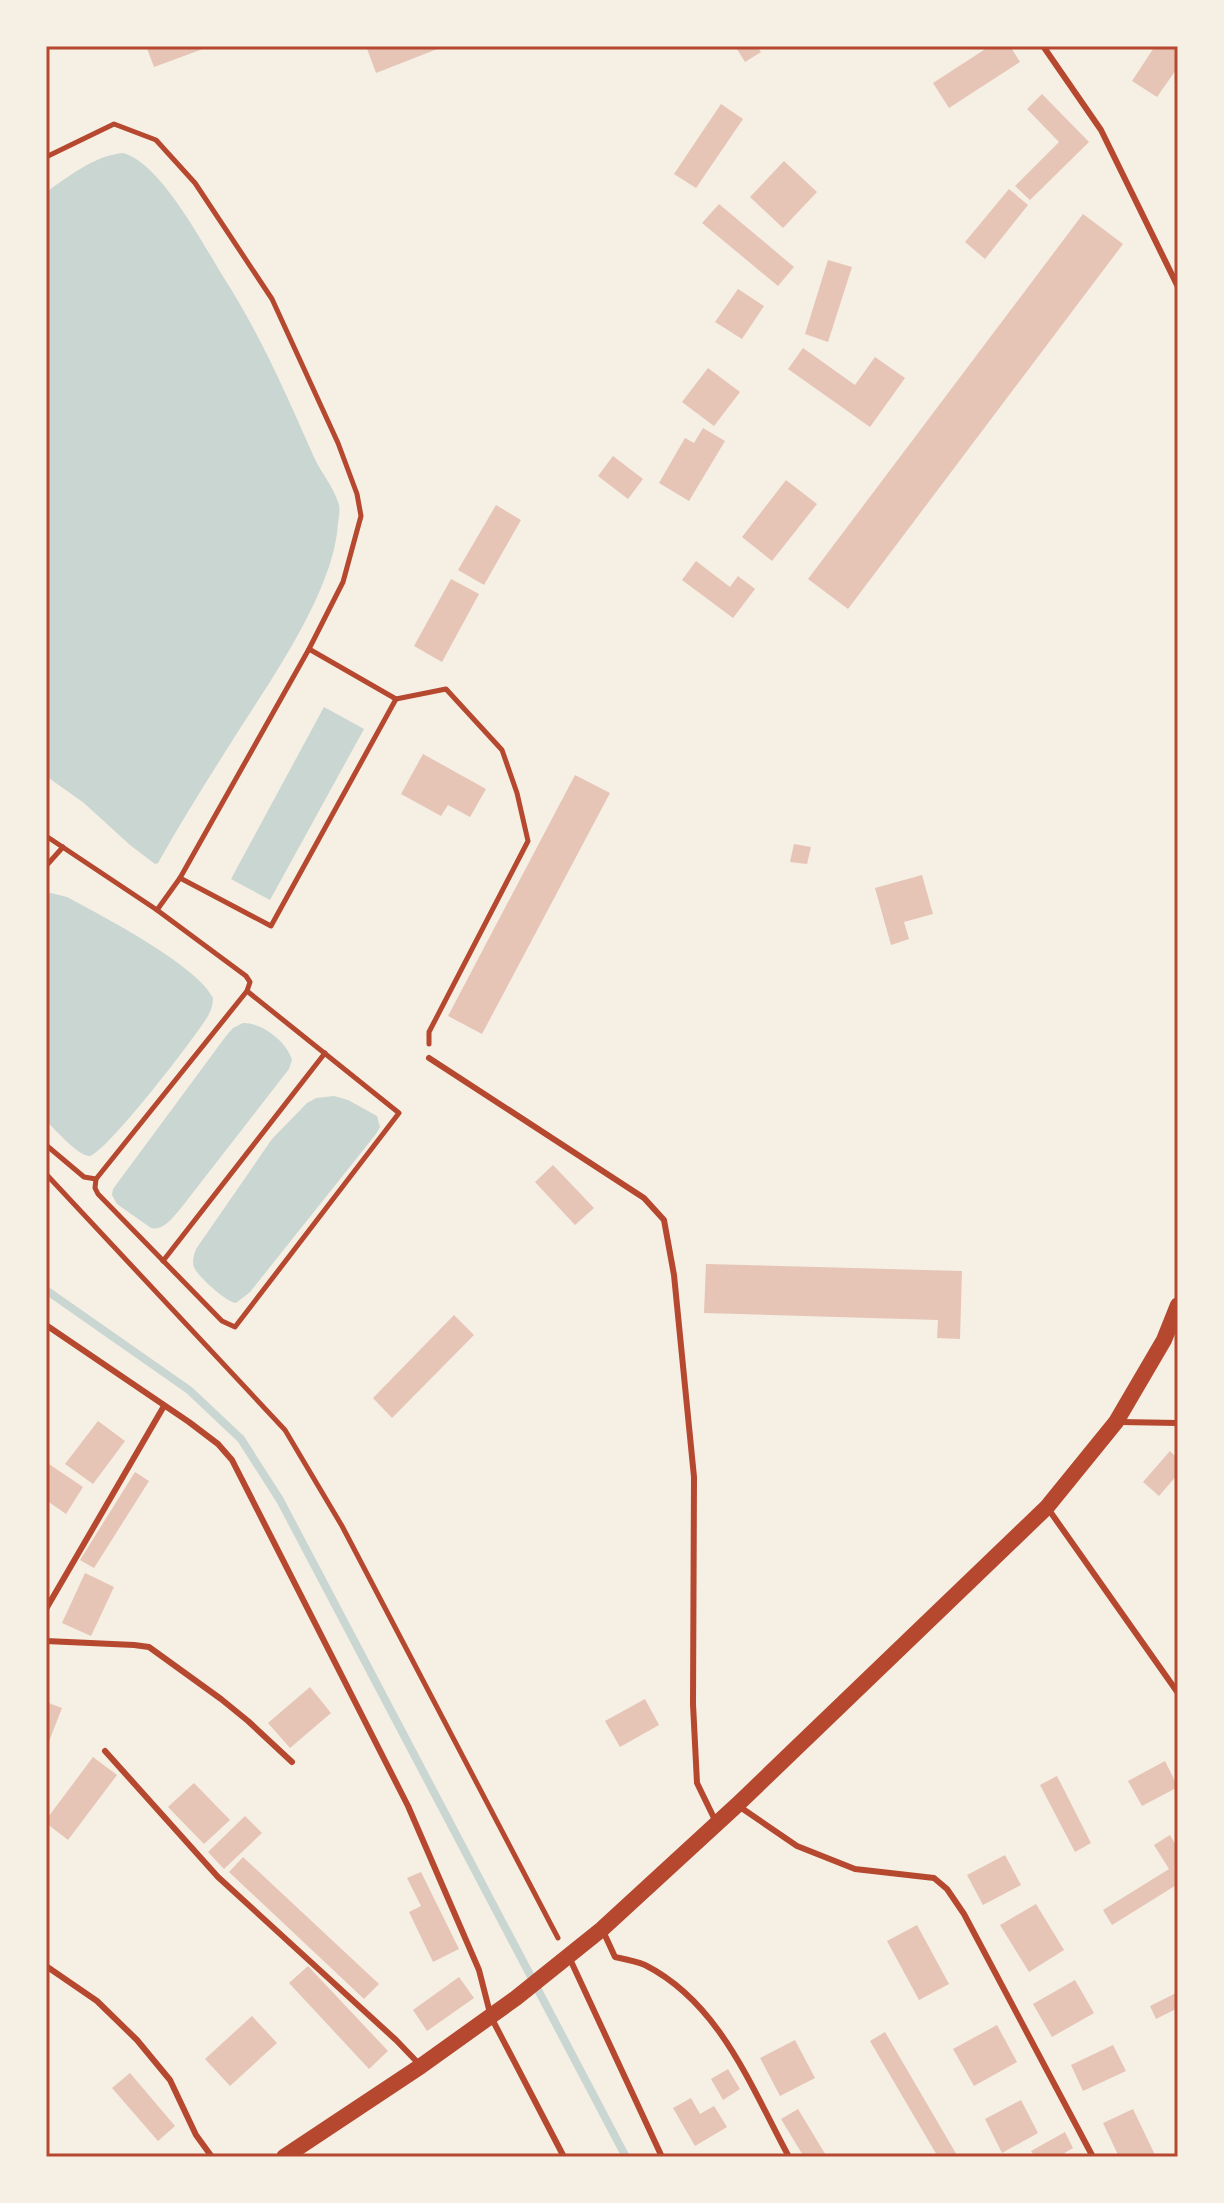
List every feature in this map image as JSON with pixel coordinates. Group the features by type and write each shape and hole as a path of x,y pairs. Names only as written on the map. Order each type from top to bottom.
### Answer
{"main road":[{"path":"284,2157 516,1998 602,1929 737,1805 1047,1507 1116,1422 1164,1340 1178,1305"}],"lane":[{"path":"1043,46 1101,130 1178,287"},
{"path":"429,1058 644,1198 664,1220 674,1275 694,1477 693,1704 697,1783 716,1824"},
{"path":"46,1325 218,1444 232,1460 408,1806 479,1970 491,2017 564,2157"},
{"path":"46,1609 164,1406"},
{"path":"1116,1422 1178,1423"},
{"path":"1047,1507 1178,1693"},
{"path":"46,1641 149,1647 239,1713 292,1762"},
{"path":"105,1751 218,1877 421,2066"},
{"path":"737,1805 797,1846 855,1869 934,1878 947,1889 964,1914 1093,2157"},
{"path":"602,1929 615,1957 643,1964 678,1987 703,2010 726,2039 789,2157"},
{"path":"568,1956 662,2157"},
{"path":"46,1966 97,2001 137,2040 170,2080 196,2135 212,2157"}],"path":[{"path":"46,157 114,124 156,140 195,183 272,299 338,443 357,494 361,516 343,582 309,649 180,878 157,910"},
{"path":"309,649 396,699 446,689 502,750 517,793 528,841 429,1032 429,1058"},
{"path":"180,878 271,926 396,699"},
{"path":"46,836 157,910 250,982 247,991 96,1179 95,1188 222,1321 235,1327 399,1113 247,991"},
{"path":"46,866 63,847"},
{"path":"163,1261 325,1053"},
{"path":"46,1145 84,1177 96,1179"},
{"path":"46,1174 285,1430 342,1526 568,1956"}],"shaded area":[{"path":"123,153 152,172 205,246 261,343 339,505 334,551 311,610 278,669 155,864 84,803 46,776 46,192 92,162"},
{"path":"324,707 364,729 270,900 231,879"},
{"path":"46,894 67,897 147,942 188,971 213,998 208,1016 169,1069 112,1137 89,1156 72,1147 46,1121"},
{"path":"243,1023 258,1026 280,1040 292,1060 289,1069 175,1215 164,1225 151,1228 117,1204 112,1195 113,1189 226,1036"},
{"path":"334,1096 377,1116 380,1127 250,1292 236,1303 226,1299 195,1269 196,1249 272,1139 307,1103 316,1098"}],"building":[{"path":"146,46 211,46 154,67"},
{"path":"366,46 445,46 376,73"},
{"path":"735,46 757,46 761,52 745,62"},
{"path":"990,46 1010,46 1020,62 949,108 933,83"},
{"path":"1155,46 1178,46 1178,67 1157,97 1132,81"},
{"path":"1042,94 1089,142 1030,200 1015,186 1059,142 1027,109"},
{"path":"721,104 743,119 696,188 674,174"},
{"path":"784,161 817,192 783,228 750,197"},
{"path":"1009,189 1028,205 985,259 965,242"},
{"path":"719,204 794,267 778,286 702,223"},
{"path":"1083,214 1123,244 848,609 808,579"},
{"path":"828,260 852,267 828,342 805,334"},
{"path":"738,289 764,306 742,339 715,322"},
{"path":"803,348 855,385 875,357 905,378 870,427 788,369"},
{"path":"708,368 740,392 714,426 682,402"},
{"path":"703,428 725,441 689,501 659,483 685,438 694,443"},
{"path":"613,456 643,479 628,499 598,476"},
{"path":"786,480 817,504 772,561 742,537"},
{"path":"496,505 521,520 484,585 458,570"},
{"path":"696,561 730,587 738,576 755,589 733,618 682,580"},
{"path":"451,579 479,594 442,662 414,646"},
{"path":"423,754 486,789 470,817 448,805 441,816 401,794"},
{"path":"575,775 610,793 482,1034 448,1016"},
{"path":"794,844 811,847 807,864 790,862"},
{"path":"922,875 933,914 904,922 909,939 891,945 875,888"},
{"path":"553,1165 594,1208 575,1225 535,1182"},
{"path":"706,1264 962,1271 960,1339 937,1338 938,1320 704,1313"},
{"path":"454,1315 474,1335 392,1418 373,1398"},
{"path":"98,1421 125,1441 93,1484 65,1464"},
{"path":"1170,1451 1178,1459 1178,1474 1159,1496 1143,1482"},
{"path":"46,1462 83,1487 66,1514 46,1500"},
{"path":"135,1472 149,1481 94,1568 80,1560"},
{"path":"85,1573 114,1587 91,1636 62,1623"},
{"path":"310,1687 331,1713 290,1748 268,1723"},
{"path":"645,1699 659,1725 620,1747 605,1721"},
{"path":"46,1702 62,1708 46,1749"},
{"path":"93,1757 117,1775 68,1840 46,1820"},
{"path":"1165,1761 1178,1787 1142,1806 1128,1781"},
{"path":"1057,1776 1091,1843 1075,1852 1040,1785"},
{"path":"194,1783 230,1820 204,1844 168,1807"},
{"path":"245,1816 262,1833 224,1869 208,1852"},
{"path":"1170,1835 1178,1849 1178,1884 1112,1925 1103,1910 1169,1869 1154,1845"},
{"path":"1005,1855 1021,1885 983,1905 967,1875"},
{"path":"243,1857 379,1984 364,1999 229,1872"},
{"path":"421,1872 459,1949 433,1962 409,1912 421,1906 407,1878"},
{"path":"1036,1904 1064,1950 1029,1972 1000,1925"},
{"path":"917,1925 949,1984 919,2000 887,1941"},
{"path":"308,1966 388,2051 369,2069 289,1983"},
{"path":"459,1977 474,1998 427,2031 413,2010"},
{"path":"1075,1980 1094,2013 1052,2037 1033,2004"},
{"path":"1178,1992 1178,2008 1156,2019 1150,2006"},
{"path":"252,2016 277,2043 230,2086 205,2059"},
{"path":"997,2025 1017,2062 974,2086 953,2049"},
{"path":"885,2032 958,2157 938,2157 870,2041"},
{"path":"795,2040 815,2078 780,2096 760,2058"},
{"path":"1113,2045 1126,2071 1083,2091 1071,2065"},
{"path":"728,2069 740,2089 723,2100 711,2079"},
{"path":"130,2073 175,2126 158,2141 112,2088"},
{"path":"691,2098 700,2114 714,2106 727,2127 695,2146 673,2108"},
{"path":"1021,2100 1038,2133 1002,2153 985,2119"},
{"path":"798,2109 827,2157 804,2157 781,2119"},
{"path":"1133,2109 1156,2157 1119,2157 1103,2123"},
{"path":"1065,2132 1073,2148 1058,2157 1035,2157 1031,2151"}],"waterway":[{"path":"46,1290 189,1390 241,1439 280,1500 626,2157"}]}
